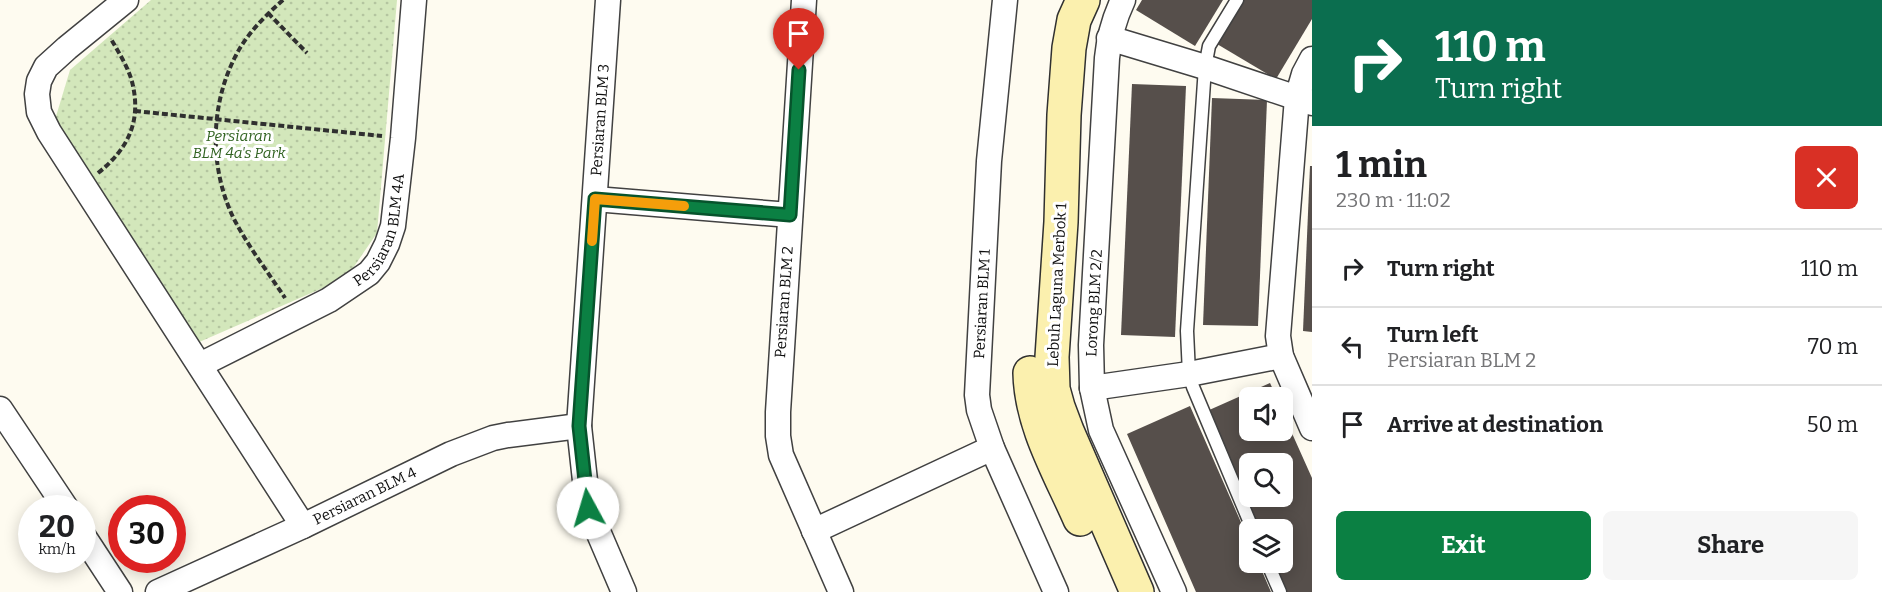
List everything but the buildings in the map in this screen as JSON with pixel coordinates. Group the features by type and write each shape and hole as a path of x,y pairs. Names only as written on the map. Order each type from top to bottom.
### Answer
{"street":[{"path":"126,0 46,67 39,81 37,94 39,112 49,132 303,526"},
{"name":"Persiaran BLM 4A","path":"200,365 352,286 369,273 378,262 393,226 403,138 414,0"},
{"name":"Persiaran BLM 3","path":"608,0 579,426 588,508 624,592"},
{"name":"Persiaran BLM 2","path":"804,0 778,436 782,455 841,592"},
{"name":"Persiaran BLM 1","path":"1005,0 989,161 977,395 979,410 992,448 1056,592"},
{"name":"Lebuh Laguna Merbok 1","path":"1060,0 1054,25 1049,81 1033,300 1030,378 1039,424 1113,592"},
{"name":"Lebuh Laguna Merbok 1","path":"1083,0 1074,20 1069,48 1052,357 1053,389 1067,431 1137,592"},
{"name":"Lorong BLM 2/2","path":"1123,0 1109,38 1091,345 1092,388 1101,430 1174,592"},
{"path":"1109,38 1205,67 1304,101"},
{"path":"1312,59 1304,74 1304,101 1278,336 1281,356 1312,428"},
{"path":"595,199 790,215"},
{"path":"1092,388 1189,374 1281,356"},
{"path":"0,409 57,495"},
{"name":"Persiaran BLM 4","path":"158,592 303,526 415,470 475,444 508,435 579,426"},
{"path":"814,531 992,448"},
{"path":"96,555 120,592"}],"lane":[{"path":"1237,0 1209,46 1205,67 1187,331 1189,374 1193,387 1248,519"},
{"path":"1272,573 1280,592"}],"path":[{"path":"283,0 268,13 240,47 222,95 215,146 221,185 233,217 297,316"},
{"path":"268,13 307,53"},
{"path":"83,183 115,159 129,136 135,111 133,85 102,20"},
{"path":"135,111 403,138"}],"green space":[{"name":"Persiaran BLM 4a's Park","path":"151,0 397,0 377,233 353,268 325,287 197,343 54,123 70,70"}],"slow traffic":[{"path":"592,241 595,199 684,206"}],"route":[{"path":"588,508 579,426 595,199 790,215 799,70"}]}
